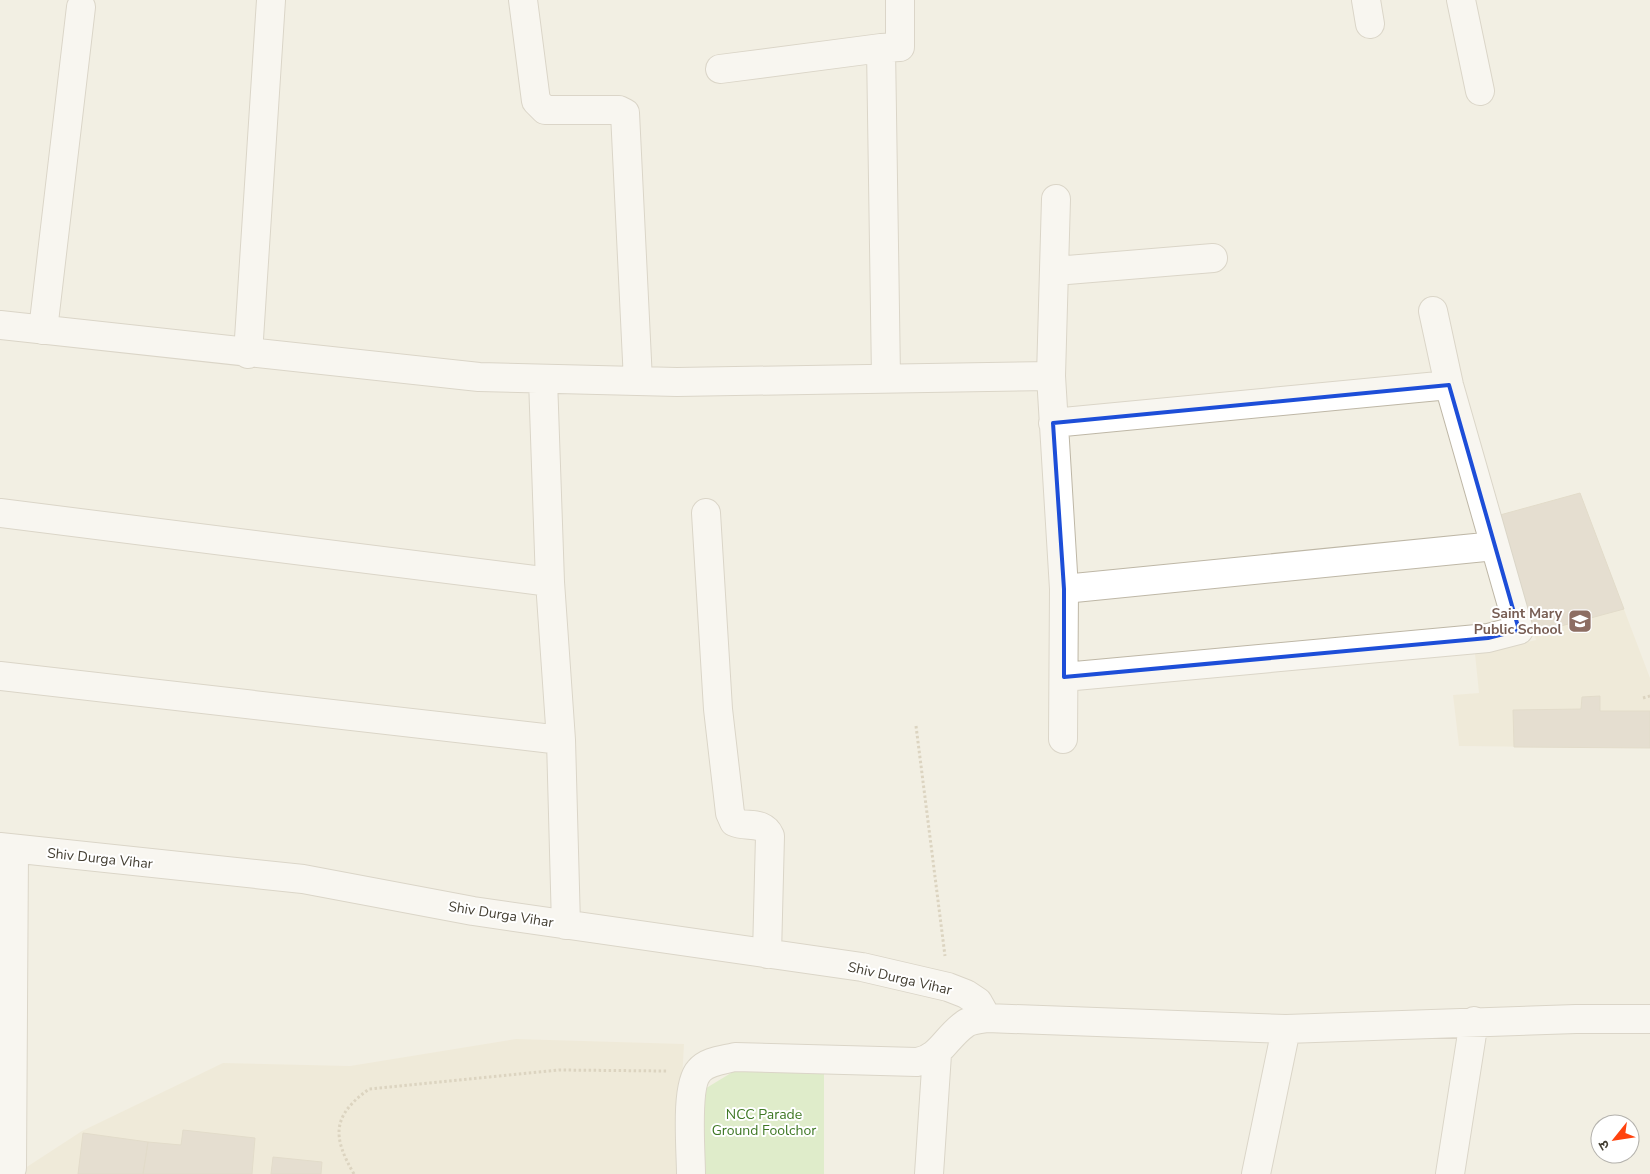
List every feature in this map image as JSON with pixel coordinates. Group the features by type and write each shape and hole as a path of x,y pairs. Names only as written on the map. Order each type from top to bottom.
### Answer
{"street":[{"path":"248,354 271,0"},
{"path":"523,0 536,101 540,106 545,110 619,110 625,113 638,381"},
{"path":"720,69 900,47 900,0"},
{"path":"1461,0 1480,91"},
{"path":"43,330 81,7"},
{"path":"881,48 886,377"},
{"path":"1056,199 1051,376 1064,589 1063,739"},
{"path":"1055,271 1213,258"},
{"path":"1064,677 1488,638 1520,630 1449,385 1433,311"},
{"path":"0,325 248,354 479,377 638,381 1051,376"},
{"path":"543,379 550,582 561,740 566,925"},
{"path":"1053,423 1449,385"},
{"path":"0,513 550,582"},
{"path":"706,513 718,709 730,814 734,822 741,825 761,826 767,830 770,836 767,954"},
{"path":"1064,589 1495,546"},
{"path":"0,676 561,740"},
{"path":"7,848 12,1168"},
{"name":"Shiv Durga Vihar","path":"7,848 303,879 473,911 862,967 948,987 978,1002 987,1018"},
{"path":"691,1174 691,1092 698,1071 711,1063 735,1057 917,1062 928,1060 937,1054 966,1023 987,1018 1286,1029 1474,1022 1650,1019"},
{"path":"1450,1174 1474,1022"},
{"path":"1256,1174 1286,1029"},
{"path":"929,1174 937,1054"}],"path":[{"path":"1643,698 1650,696"},
{"path":"916,726 948,987"},
{"path":"354,1174 341,1151 338,1128 352,1102 369,1090 559,1070 698,1071"}],"highlighted area":[{"path":"1449,385 1519,630 1488,638 1064,677 1064,589 1053,423"}],"shaded area":[{"name":"Saint Mary Public School","path":"1580,493 1650,678 1650,748 1459,746 1453,695 1479,693 1475,654 1536,640 1500,515"},
{"path":"516,1039 684,1044 677,1174 16,1174 82,1131 223,1063 350,1066"}],"green space":[{"name":"NCC Parade Ground Foolchor","path":"736,1070 824,1072 824,1174 704,1174 703,1090"}],"building":[{"path":"1580,493 1624,609 1535,633 1500,515"},
{"path":"1600,696 1600,711 1650,711 1650,748 1514,747 1513,710 1581,709 1582,697"},
{"path":"183,1130 255,1138 252,1174 143,1174 148,1142 181,1145"},
{"path":"83,1133 148,1142 143,1174 78,1174"},
{"path":"273,1157 322,1162 321,1174 271,1174"}],"place":[{"name":"Saint Mary Public School","path":"1580,621"}]}
